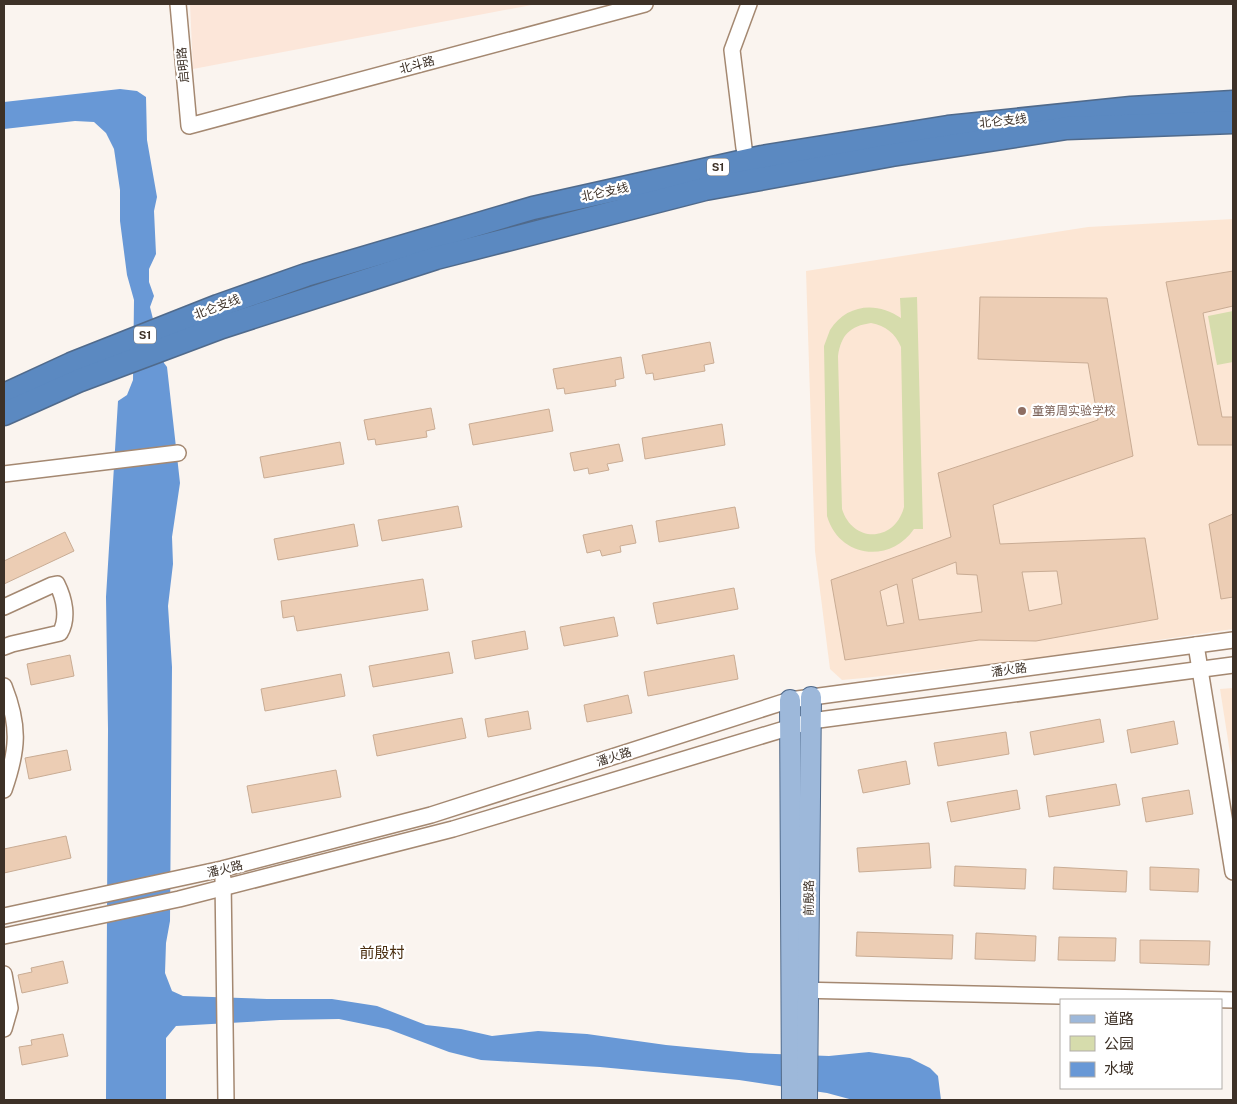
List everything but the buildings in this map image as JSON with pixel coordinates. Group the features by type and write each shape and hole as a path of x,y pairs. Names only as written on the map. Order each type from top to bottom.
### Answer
{"highway":[{"name":"北仑支线","path":"4,395 75,373 220,317 306,275 533,208 762,158 948,127 1131,108 1233,102"},
{"name":"北仑支线","path":"220,317 436,258 705,189 892,155 1067,128 1233,122"},
{"name":"北仑支线","path":"4,414 75,373"}],"main road":[{"name":"前殷路","path":"792,1100 800,990 811,697"},
{"name":"前殷路","path":"790,700 800,990 807,1100"}],"street":[{"name":"启明路","path":"178,4 188,126"},
{"name":"北斗路","path":"188,126 644,4"},
{"path":"744,148 732,50 749,4"},
{"path":"4,474 178,453"},
{"path":"4,607 52,584 57,584 64,603 63,629 60,633 4,647"},
{"name":"潘火路","path":"4,916 180,879 278,856 431,815 790,700 1233,640"},
{"path":"1196,645 1233,872"},
{"name":"潘火路","path":"4,936 179,899 453,829 811,721 1233,665"},
{"path":"4,686 14,715 16,738 8,758 11,770 4,790"},
{"path":"222,869 226,1100"},
{"path":"4,974 7,1010 4,1029"},
{"path":"800,990 1190,999"}],"shaded area":[{"path":"190,4 537,4 193,69"},
{"name":"童第周实验学校","path":"1233,219 1233,629 1009,662 842,680 830,669 815,551 806,271 1088,227"},
{"path":"1233,688 1233,772 1220,689"}],"green space":[{"path":"917,297 923,529 914,529 904,540 892,548 866,551 853,548 842,541 833,530 827,516 824,346 830,330 837,321 853,310 872,307 882,309 901,318 900,298","holes":["864,324 876,324 886,328 893,334 901,347 904,507 899,519 892,527 874,534 864,533 855,528 847,520 842,509 838,356 841,342 852,329"]},
{"path":"1233,311 1233,362 1217,365 1208,316"}],"water":[{"path":"120,89 137,91 146,97 147,140 157,197 154,211 156,254 149,269 149,282 154,296 150,307 164,363 167,367 180,483 172,537 173,564 168,606 172,667 170,921 166,943 165,973 172,991 183,996 332,999 377,1006 426,1025 461,1029 492,1036 538,1031 587,1034 666,1045 749,1053 829,1056 869,1052 910,1058 930,1068 938,1076 941,1100 853,1100 827,1093 739,1080 600,1067 481,1060 449,1052 388,1029 339,1019 280,1020 176,1026 166,1038 166,1100 106,1100 108,729 106,597 118,401 127,395 133,380 134,300 127,275 120,221 120,190 114,149 106,133 94,122 75,121 4,129 4,102"}],"place":[{"name":"童第周实验学校","path":"1022,411"}],"district":[{"name":"前殷村","path":"382,952"}]}
